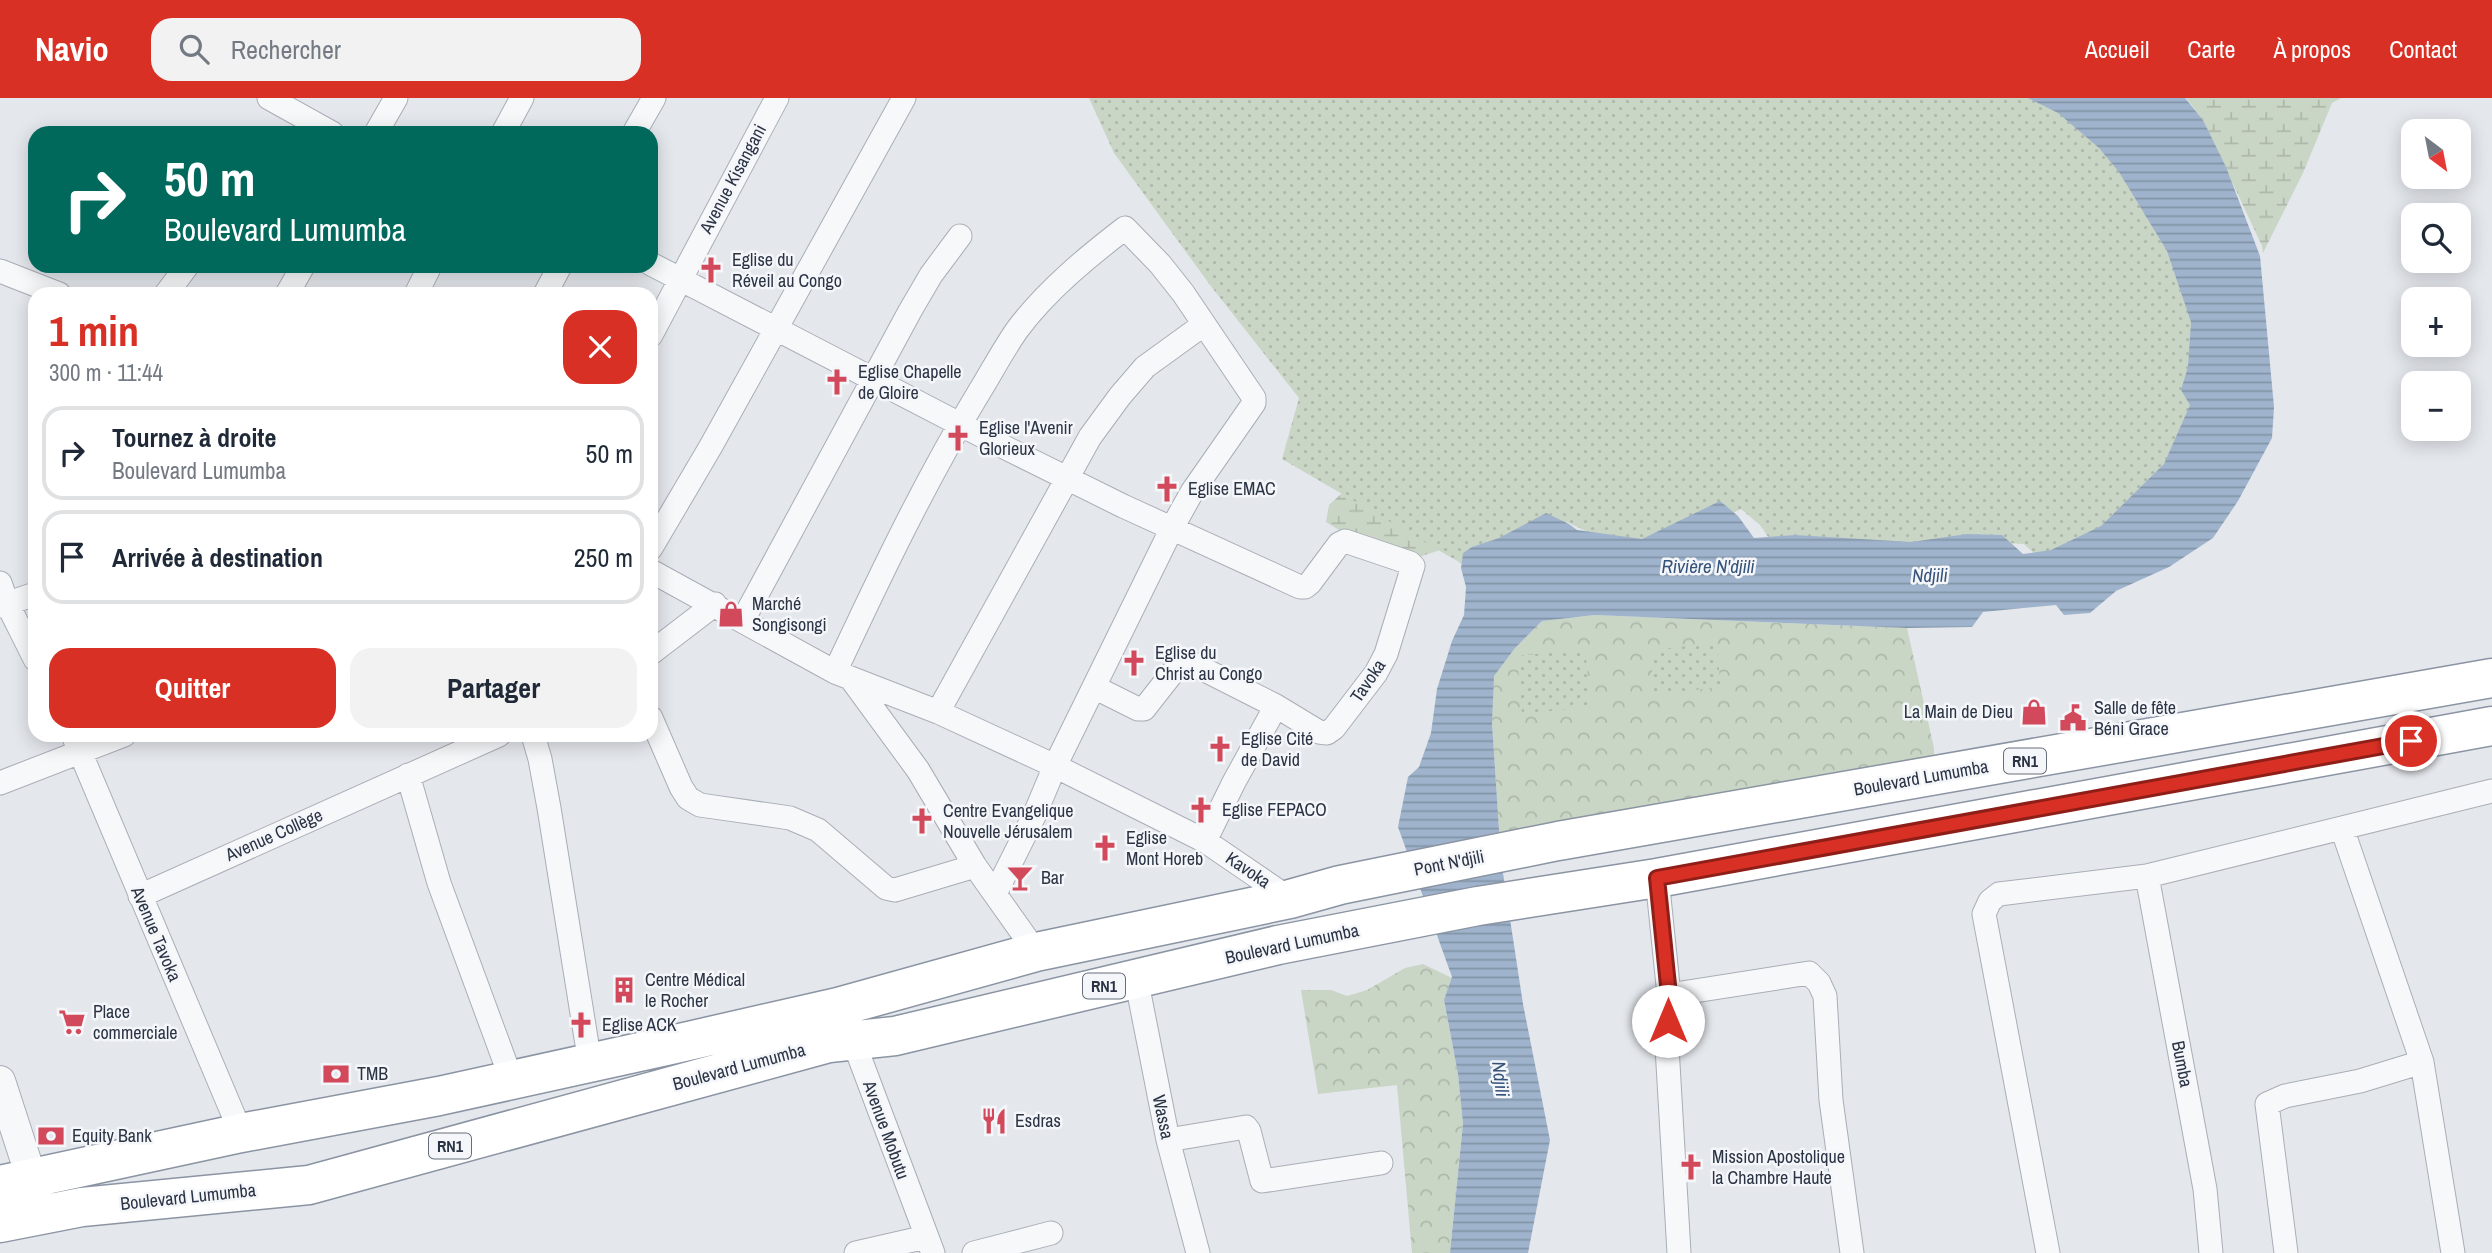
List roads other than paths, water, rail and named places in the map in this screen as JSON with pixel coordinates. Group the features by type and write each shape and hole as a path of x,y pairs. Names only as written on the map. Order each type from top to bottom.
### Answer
{"highway":[{"name":"Boulevard Lumumba","path":"1558,841 2492,678"},
{"name":"RN1","path":"1657,878 2492,726"},
{"name":"Pont N'djili","path":"1340,885 1558,841"},
{"name":"Boulevard Lumumba","path":"846,1024 895,1036 1278,945 1478,906 1657,878"},
{"name":"Boulevard Lumumba","path":"16,1182 241,1133 512,1081 590,1063 846,1024 1036,952 1290,899 1340,885"},
{"name":"Boulevard Lumumba","path":"0,1223 82,1208 309,1185 828,1043 846,1024"}],"street":[{"path":"269,98 319,126"},
{"path":"380,126 396,98"},
{"path":"507,126 522,98"},
{"path":"638,126 654,98"},
{"name":"Avenue Kisangani","path":"658,322 777,98"},
{"path":"658,536 904,98"},
{"path":"995,894 1172,528 1192,492 1254,403 1254,398 1230,361 1182,293 1160,264 1125,228 1082,262 1017,330 960,424 897,540 844,676 918,770 975,866 1036,952"},
{"path":"743,620 931,275 960,236"},
{"path":"658,268 960,424 1172,528"},
{"path":"0,271 39,287"},
{"path":"938,712 1090,437 1120,396 1146,367 1203,326"},
{"name":"Tavoka","path":"1094,687 1138,709 1144,709 1177,667 1185,663 1193,664 1276,706 1319,732 1327,733 1334,728 1376,673 1386,654 1413,566 1410,563 1345,541 1339,544 1310,583 1300,587 1172,528"},
{"name":"Kavoka","path":"658,575 844,676 938,712 1055,766 1205,841 1290,899"},
{"path":"28,595 2,597 28,646"},
{"path":"658,648 715,604"},
{"path":"1205,841 1276,706"},
{"path":"658,734 688,797 700,805 790,818 818,830 886,888 895,890 975,866"},
{"name":"Avenue Collège","path":"140,896 483,742"},
{"path":"535,742 549,808 590,1063"},
{"path":"0,783 77,743"},
{"name":"Avenue Tavoka","path":"77,743 241,1133"},
{"path":"408,775 439,883 512,1081"},
{"path":"2048,1253 1984,914 1990,901 1999,894 2147,876 2492,790"},
{"path":"2342,828 2422,1062 2452,1253"},
{"name":"Bumba","path":"2147,876 2205,1189 2211,1253"},
{"path":"1657,878 1669,995 1667,1047 1679,1253"},
{"path":"1669,995 1809,973 1819,983 1825,996 1831,1100 1852,1253"},
{"name":"Wassa","path":"1136,978 1168,1140 1198,1253"},
{"name":"Avenue Mobutu","path":"846,1024 929,1245"},
{"path":"2286,1253 2267,1104 2285,1096 2360,1081 2422,1062"},
{"path":"0,1082 16,1182 42,1215"},
{"path":"1168,1140 1246,1127 1262,1181 1381,1163"},
{"path":"974,1253 1051,1233"},
{"path":"856,1253 929,1245"}],"water":[{"name":"Rivière N'djili","path":"2028,98 2185,98 2203,120 2226,167 2260,256 2274,407 2272,438 2238,501 2213,538 2169,567 2116,591 2090,613 2064,615 2056,605 1983,612 1972,627 1907,628 1595,615 1542,621 1515,648 1494,676 1492,723 1501,860 1523,1004 1550,1140 1528,1253 1450,1253 1463,1124 1458,1074 1444,1000 1452,977 1398,827 1408,777 1419,767 1431,733 1437,689 1452,641 1464,615 1466,587 1461,568 1463,553 1499,538 1546,513 1577,530 1642,539 1720,501 1738,516 1754,538 1795,535 1911,542 1967,534 2002,535 2023,554 2051,550 2101,526 2164,464 2190,405 2181,390 2188,367 2191,322 2167,251 2119,172 2099,148 2058,113"}],"place":[{"name":"Eglise du Réveil au Congo","path":"711,270"},
{"name":"Eglise Chapelle de Gloire","path":"837,382"},
{"name":"Eglise l'Avenir Glorieux","path":"958,438"},
{"name":"Eglise EMAC","path":"1167,489"},
{"name":"Marché Songisongi","path":"731,614"},
{"name":"Eglise du Christ au Congo","path":"1134,663"},
{"name":"La Main de Dieu","path":"2034,712"},
{"name":"Salle de fête Béni Grace","path":"2073,718"},
{"name":"Eglise Cité de David","path":"1220,749"},
{"name":"Eglise FEPACO","path":"1201,810"},
{"name":"Centre Evangelique Nouvelle Jérusalem","path":"922,821"},
{"name":"Eglise Mont Horeb","path":"1105,848"},
{"name":"Bar","path":"1020,878"},
{"name":"Centre Médical le Rocher","path":"624,990"},
{"name":"Place commerciale","path":"72,1022"},
{"name":"Eglise ACK","path":"581,1025"},
{"name":"TMB","path":"336,1074"},
{"name":"Esdras","path":"994,1121"},
{"name":"Equity Bank","path":"51,1136"},
{"name":"Mission Apostolique la Chambre Haute","path":"1691,1167"}],"water label":[{"name":"Ndjili","path":"1930,575"},
{"name":"Ndjili","path":"1501,1079"}]}
